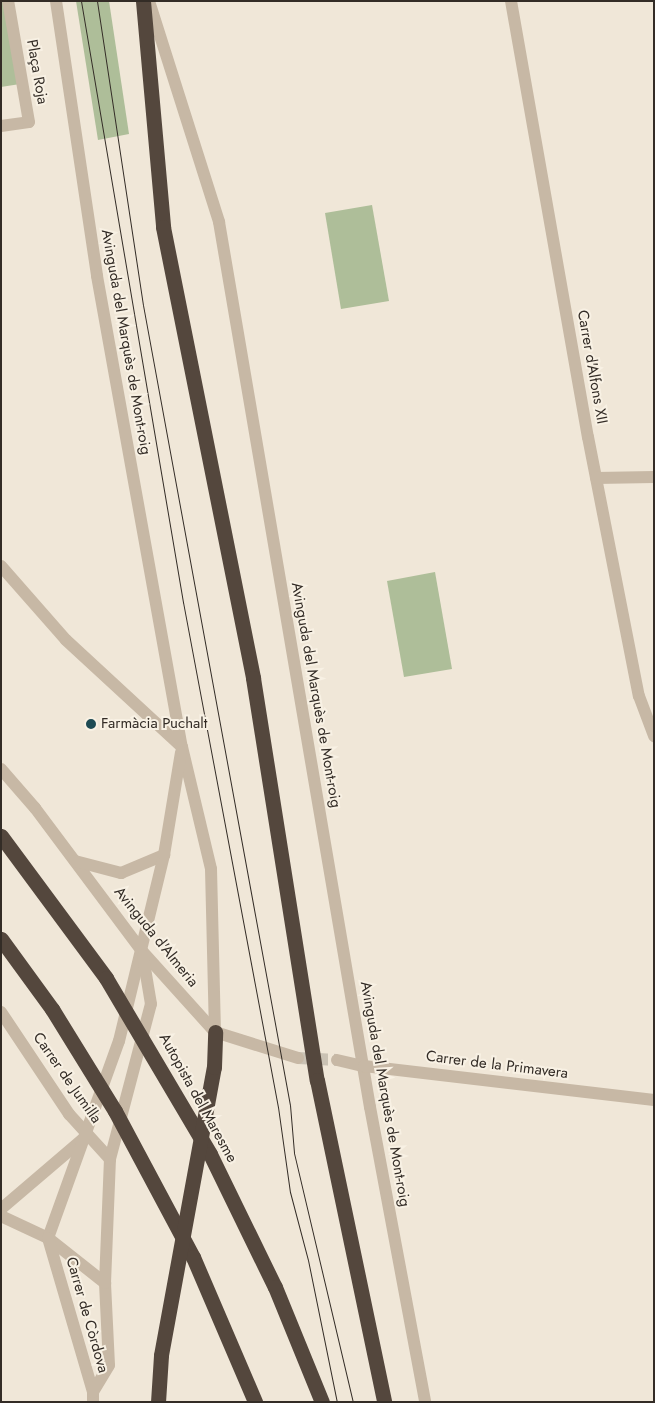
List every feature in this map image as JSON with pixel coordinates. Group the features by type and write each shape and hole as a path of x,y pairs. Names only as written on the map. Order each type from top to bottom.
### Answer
{"highway":[{"path":"143,1 164,227 253,678 317,1080 384,1402"},
{"name":"Autopista del Maresme","path":"1,836 106,978 196,1130 275,1287 322,1402"},
{"path":"1,939 52,1010 116,1111 200,1272 256,1402"},
{"path":"158,1402 161,1355 214,1068 215,1032"}],"street":[{"name":"Plaça Roja","path":"1,126 29,122 8,1"},
{"name":"Avinguda del Marquès de Mont-roig","path":"56,1 97,276 182,747 211,869 215,1032"},
{"name":"Avinguda del Marquès de Mont-roig","path":"149,1 219,222 364,1066 424,1402"},
{"name":"Carrer d'Alfons XII","path":"511,1 596,478 639,696 654,736"},
{"path":"596,478 654,477"},
{"path":"1,566 66,640 182,747"},
{"name":"Avinguda del Marquès de Mont-roig","path":"48,1238 119,1041 164,855 182,747"},
{"name":"Avinguda d'Almeria","path":"1,769 76,861 142,951 215,1032"},
{"name":"Avinguda d'Almeria","path":"76,861 121,873 164,855"},
{"name":"Avinguda del Marquès de Mont-roig","path":"93,1397 109,1365 105,1284 110,1159 151,1004 142,951"},
{"name":"Carrer de Jumilla","path":"1,1012 86,1136 110,1159"},
{"path":"215,1032 298,1058"},
{"name":"Carrer de la Primavera","path":"337,1060 364,1066 654,1100"},
{"path":"1,1209 86,1136"},
{"name":"Carrer de Còrdova","path":"1,1216 48,1238 105,1284"},
{"name":"Carrer de Còrdova","path":"48,1238 93,1397"}],"green space":[{"path":"1,1 6,1 20,84 1,87"},
{"path":"76,1 109,1 129,134 98,140"},
{"path":"372,205 389,301 341,309 325,213"},
{"path":"435,572 452,669 404,677 387,581"}],"tunnel":[{"path":"298,1058 337,1060"}],"tram line":[{"path":"81,1 183,602 278,1107 290,1192 308,1260 337,1402"},
{"path":"97,1 143,305 290,1105 294,1153 353,1402"}],"place":[{"name":"Farmàcia Puchalt","path":"91,724"}]}
